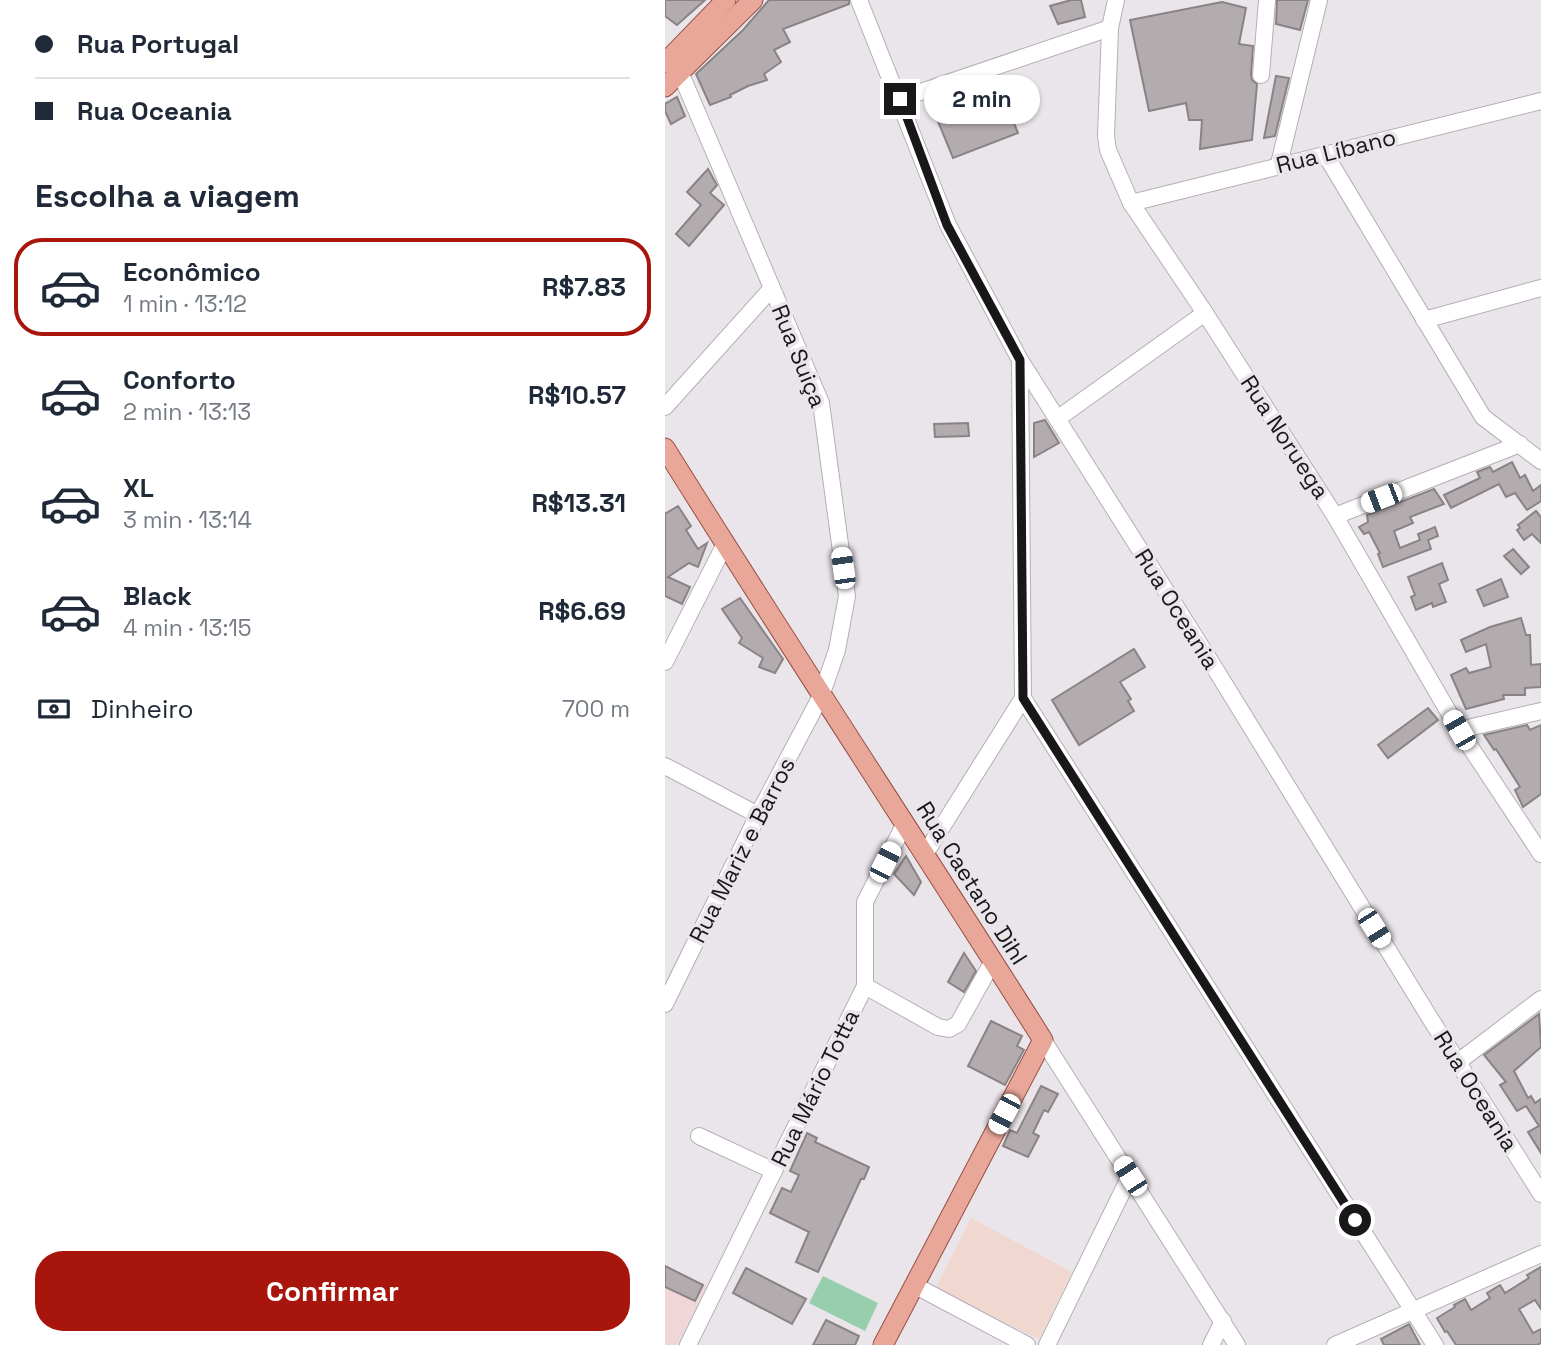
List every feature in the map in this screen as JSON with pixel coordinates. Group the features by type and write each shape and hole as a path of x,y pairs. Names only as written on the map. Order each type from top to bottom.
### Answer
{"main road":[{"path":"665,87 672,67 726,0"},
{"path":"672,67 753,0"},
{"name":"Rua Caetano Dihl","path":"665,448 1043,1040"},
{"path":"883,1345 1043,1040"}],"street":[{"name":"Rua Oceania","path":"859,0 900,99 947,225 1020,360 1541,1194"},
{"name":"Rua Noruega","path":"1115,0 1110,28 1106,136 1108,150 1131,203 1335,516 1459,730 1541,854"},
{"path":"1261,75 1267,0"},
{"path":"1279,164 1319,0"},
{"path":"900,99 1110,28"},
{"name":"Rua Suiça","path":"672,67 821,403 847,596 837,650 821,696"},
{"name":"Rua Líbano","path":"1131,203 1279,164 1541,101"},
{"path":"1325,154 1483,417 1541,461"},
{"path":"665,407 772,288"},
{"path":"1424,320 1541,288"},
{"path":"1057,419 1205,313"},
{"path":"1020,360 1023,698 1435,1345"},
{"path":"1020,408 1046,401"},
{"path":"1335,516 1520,444"},
{"path":"665,662 725,544"},
{"name":"Rua Mariz e Barros","path":"665,1004 758,815 821,696"},
{"path":"925,854 1023,698"},
{"path":"1459,730 1541,711"},
{"path":"665,766 758,815"},
{"name":"Rua Mário Totta","path":"688,1345 865,986 865,902 905,822"},
{"path":"865,986 939,1027 949,1029 958,1024 993,961"},
{"path":"1458,1062 1541,999"},
{"name":"Rua Caetano Dihl","path":"1043,1040 1237,1345"},
{"path":"699,1136 774,1171"},
{"path":"1047,1345 1130,1176"},
{"path":"1335,1345 1541,1254"},
{"path":"914,1285 1027,1345"},
{"path":"1211,1345 1223,1321"}],"shaded area":[{"path":"971,1218 1072,1272 1039,1339 935,1289"},
{"path":"665,1266 707,1286 677,1345 665,1345"}],"green space":[{"path":"823,1276 878,1303 865,1331 809,1303"}],"building":[{"path":"665,0 705,0 677,25 665,16"},
{"path":"769,0 849,0 849,4 783,29 790,42 774,50 781,62 764,74 767,80 748,86 730,95 731,97 710,105 696,74 743,30"},
{"path":"1081,0 1085,17 1058,24 1050,6"},
{"path":"1277,0 1308,0 1300,30 1276,24"},
{"path":"1222,2 1246,8 1239,44 1253,46 1251,75 1257,84 1252,140 1200,149 1202,120 1189,120 1186,103 1149,111 1130,20"},
{"path":"1276,76 1289,78 1275,136 1264,138"},
{"path":"1000,89 1018,133 953,158 935,114"},
{"path":"677,97 685,116 671,124 665,104"},
{"path":"708,169 717,185 710,193 724,205 689,246 676,234 701,205 687,192"},
{"path":"1045,420 1059,443 1034,457 1034,423"},
{"path":"968,423 969,436 935,437 934,424"},
{"path":"1512,462 1520,478 1525,475 1533,491 1541,485 1541,501 1527,510 1515,493 1506,497 1499,484 1451,508 1444,495 1480,478 1477,472 1490,467 1493,472"},
{"path":"1434,489 1444,504 1410,517 1413,523 1394,531 1400,548 1420,540 1418,534 1435,527 1438,536 1428,540 1431,549 1383,567 1378,554 1380,553 1369,532 1364,534 1359,527 1368,522 1367,515"},
{"path":"678,506 691,526 686,530 698,549 707,543 698,567 689,563 668,577 690,587 682,604 665,596 665,514"},
{"path":"1536,511 1541,517 1541,543 1532,534 1524,540 1517,530 1520,528 1518,525"},
{"path":"1513,549 1529,567 1521,574 1504,556"},
{"path":"1442,563 1448,580 1439,584 1446,602 1433,607 1432,603 1416,610 1411,597 1415,595 1408,577"},
{"path":"1501,579 1508,597 1484,606 1477,590"},
{"path":"740,598 783,659 775,673 759,667 763,658 739,643 742,638 722,609"},
{"path":"1521,618 1526,635 1530,635 1531,665 1541,664 1541,687 1525,688 1525,695 1503,695 1504,699 1466,709 1451,675 1466,668 1469,673 1491,667 1486,644 1466,652 1461,640 1490,627"},
{"path":"1134,649 1145,667 1120,682 1131,699 1128,701 1134,711 1079,745 1052,700"},
{"path":"1428,708 1438,720 1388,758 1378,745"},
{"path":"1527,725 1530,730 1541,725 1541,794 1523,807 1515,790 1520,787 1484,735"},
{"path":"906,856 921,882 914,895 894,874"},
{"path":"964,953 976,971 964,992 948,982"},
{"path":"1539,1014 1541,1047 1514,1071 1528,1098 1531,1096 1535,1103 1541,1099 1541,1153 1528,1132 1539,1126 1526,1106 1517,1111 1500,1085 1506,1082 1484,1055"},
{"path":"991,1021 1022,1036 1017,1046 1024,1050 1005,1085 968,1066"},
{"path":"1041,1086 1058,1094 1048,1112 1044,1110 1033,1133 1039,1136 1028,1157 1003,1146 1010,1130 1017,1133"},
{"path":"807,1133 817,1138 815,1142 869,1167 818,1272 796,1262 809,1232 770,1213 782,1188 791,1192 799,1175 790,1171"},
{"path":"665,1266 703,1285 695,1301 665,1287"},
{"path":"1541,1267 1541,1309 1535,1300 1519,1309 1533,1333 1541,1329 1541,1343 1456,1345 1447,1331 1445,1332 1437,1318 1455,1307 1454,1305 1465,1299 1471,1310 1490,1298 1487,1293 1500,1285 1505,1293"},
{"path":"746,1268 806,1299 792,1324 733,1293"},
{"path":"826,1320 859,1336 855,1345 813,1345"},
{"path":"1409,1324 1420,1345 1384,1345 1381,1339"}],"route":[{"path":"900,99 947,225 1020,360 1023,698 1355,1220"}]}
